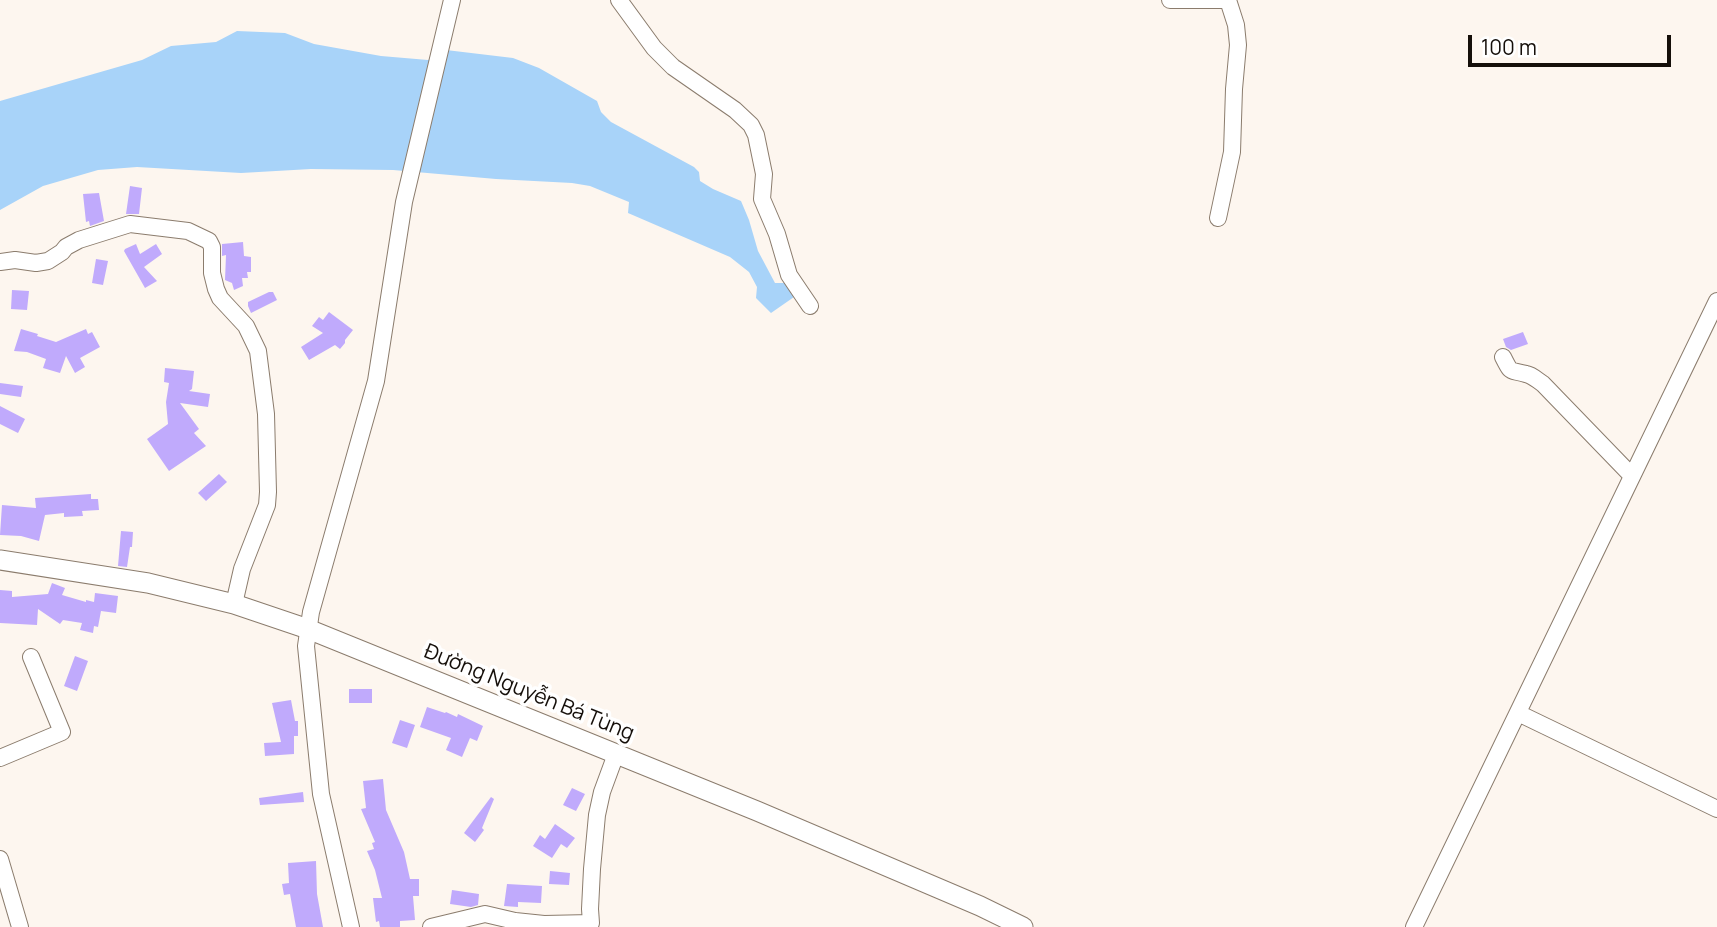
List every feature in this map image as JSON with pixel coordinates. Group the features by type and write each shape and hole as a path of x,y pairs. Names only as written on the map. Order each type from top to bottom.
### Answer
{"main road":[{"name":"Đường Nguyễn Bá Tùng","path":"0,560 148,583 234,604 308,629 769,816 1023,927"}],"street":[{"path":"351,927 321,794 306,646 314,600 376,381 404,202 452,0"},
{"path":"619,0 654,48 673,67 735,110 751,125 756,135 764,174 762,199 777,234 789,275 810,306"},
{"path":"1170,0 1228,0 1236,25 1238,45 1232,152 1219,218"},
{"path":"0,261 48,261 79,240 130,224 188,231 209,241 212,247 215,289 246,326 257,351 265,414 267,505 242,569 234,604"},
{"path":"1414,927 1717,301"},
{"path":"1503,357 1509,370 1530,374 1543,384 1632,476"},
{"path":"0,758 62,732 31,657"},
{"path":"1518,713 1717,809"},
{"path":"431,927 485,914 515,921 571,925 591,923 591,882 597,815 602,792 621,755"},
{"path":"0,859 20,927"}],"water":[{"path":"237,31 285,33 314,44 381,56 428,60 446,50 513,58 539,68 597,101 601,112 611,122 694,167 699,172 700,181 741,201 758,251 775,283 785,283 794,297 771,313 756,298 757,287 749,272 730,257 628,213 629,202 590,186 572,183 393,170 311,169 241,173 137,167 98,170 43,186 0,210 0,101 142,60 171,46 216,42"}],"building":[{"path":"130,186 142,188 139,214 126,214"},
{"path":"99,193 104,221 90,226 89,221 86,222 83,194"},
{"path":"243,242 244,256 251,257 251,272 247,272 248,278 242,278 243,286 234,290 232,283 225,280 226,255 222,256 222,244"},
{"path":"136,244 140,254 156,244 162,254 144,267 157,281 145,288 124,251"},
{"path":"96,259 108,261 103,285 92,283"},
{"path":"12,290 29,291 27,310 11,309"},
{"path":"273,292 277,300 251,313 248,302"},
{"path":"329,312 353,330 340,349 335,345 309,360 301,347 323,333 312,326 319,317 323,320"},
{"path":"21,329 56,342 86,329 88,334 92,332 100,347 80,358 85,367 75,373 66,356 60,373 43,368 46,359 27,352 14,351"},
{"path":"1523,332 1528,344 1511,350 1506,347 1503,339"},
{"path":"165,368 194,371 192,389 189,391 210,394 208,407 180,403 199,429 194,433 206,446 169,471 147,439 168,424 166,402 169,383 164,382"},
{"path":"0,383 23,386 21,397 0,394"},
{"path":"0,406 25,419 18,433 0,424"},
{"path":"219,474 227,482 206,501 198,493"},
{"path":"91,494 91,499 98,499 99,510 82,511 83,516 64,517 64,513 45,515 39,541 21,536 0,535 2,505 36,508 35,498"},
{"path":"121,531 133,532 127,567 118,566"},
{"path":"52,583 65,588 62,595 86,602 94,602 95,593 118,596 116,613 101,611 98,627 94,626 93,633 80,630 82,623 63,620 60,624 38,609 37,625 0,623 0,590 12,591 12,597 48,594"},
{"path":"75,656 88,661 77,691 64,686"},
{"path":"349,689 372,689 372,703 349,703"},
{"path":"291,700 295,721 298,721 298,736 294,736 294,754 265,756 264,743 281,742 272,703"},
{"path":"427,707 457,717 458,714 483,726 477,741 470,738 462,757 446,750 451,738 420,727"},
{"path":"400,720 415,725 407,748 392,743"},
{"path":"383,779 386,810 404,852 410,879 419,879 419,896 413,896 415,920 400,921 400,927 380,927 379,921 376,922 373,898 382,898 367,851 374,849 372,843 375,842 361,809 366,808 363,781"},
{"path":"572,788 585,794 576,811 563,805"},
{"path":"303,792 304,802 260,805 259,798"},
{"path":"491,797 494,799 482,828 484,830 475,842 464,833"},
{"path":"555,824 575,838 567,848 561,844 552,858 533,846 540,835 545,839"},
{"path":"316,861 317,894 323,927 296,927 290,894 284,895 282,884 289,883 288,863"},
{"path":"550,871 570,873 569,885 549,884"},
{"path":"507,884 542,886 541,903 518,902 518,907 504,906"},
{"path":"452,890 479,894 478,905 471,907 450,904"}]}
